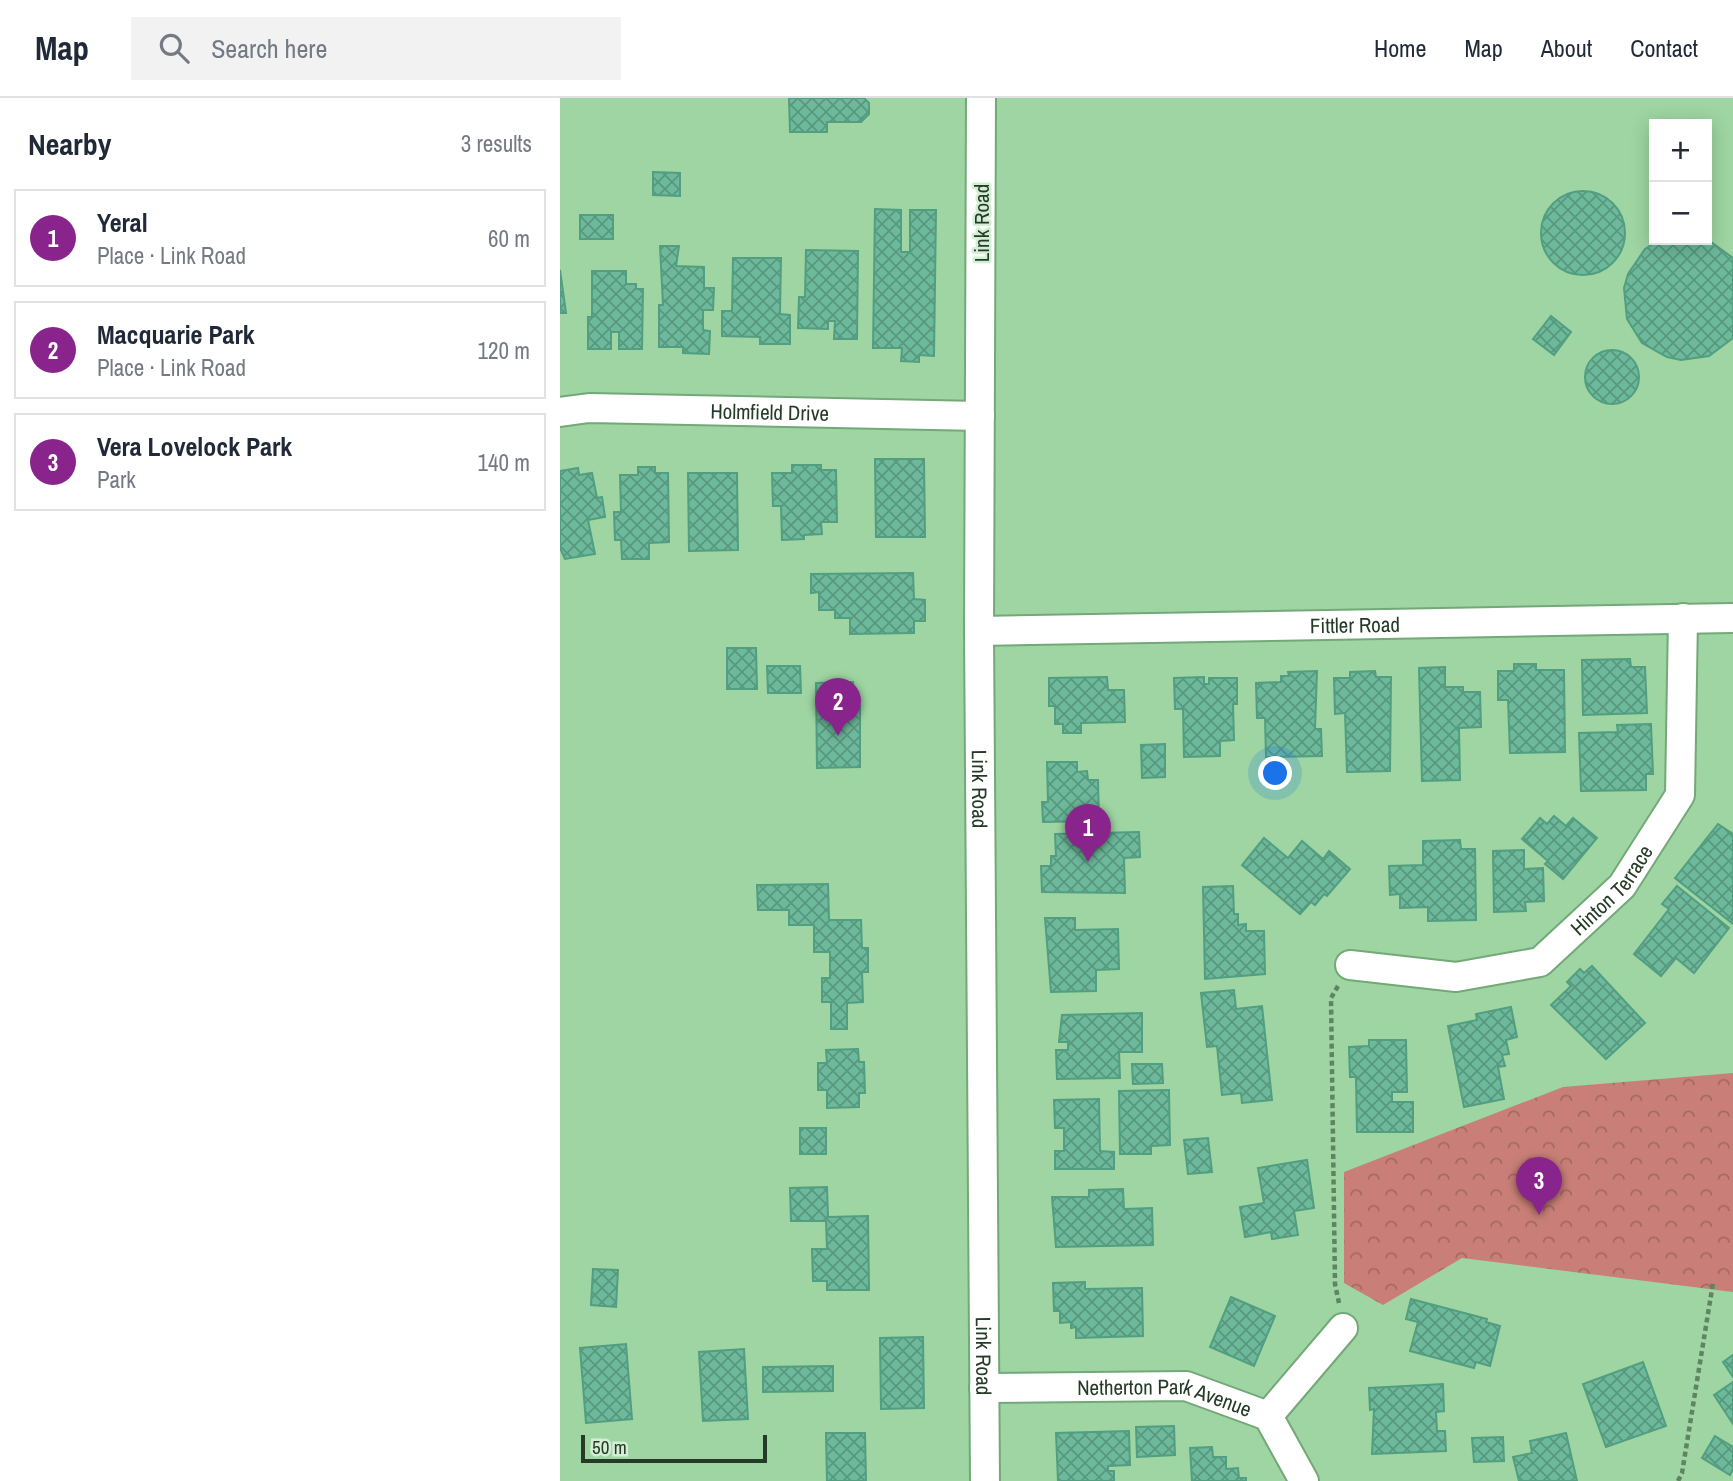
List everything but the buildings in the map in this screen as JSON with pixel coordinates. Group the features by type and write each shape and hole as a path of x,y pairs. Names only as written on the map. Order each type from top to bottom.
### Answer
{"street":[{"name":"Link Road","path":"981,98 979,631 985,1481"},
{"name":"Holmfield Drive","path":"560,411 589,408 981,416"},
{"name":"Hinton Terrace","path":"1344,975 1456,977 1540,962 1622,886 1680,795 1683,618"},
{"name":"Fittler Road","path":"979,631 1733,618"},
{"path":"1268,1416 1343,1328"},
{"name":"Netherton Park Avenue","path":"984,1388 1186,1386 1268,1416 1304,1481"}],"path":[{"path":"1338,1300 1335,1284 1331,998 1344,975"},
{"path":"1678,1481 1682,1473 1713,1283"}],"green space":[{"path":"1733,1073 1733,1292 1462,1258 1383,1305 1344,1283 1344,1172 1563,1087"}],"place":[{"name":"Macquarie Park","path":"838,736"},
{"name":"Yeral","path":"1088,862"},
{"name":"Vera Lovelock Park","path":"1539,1215"}]}
